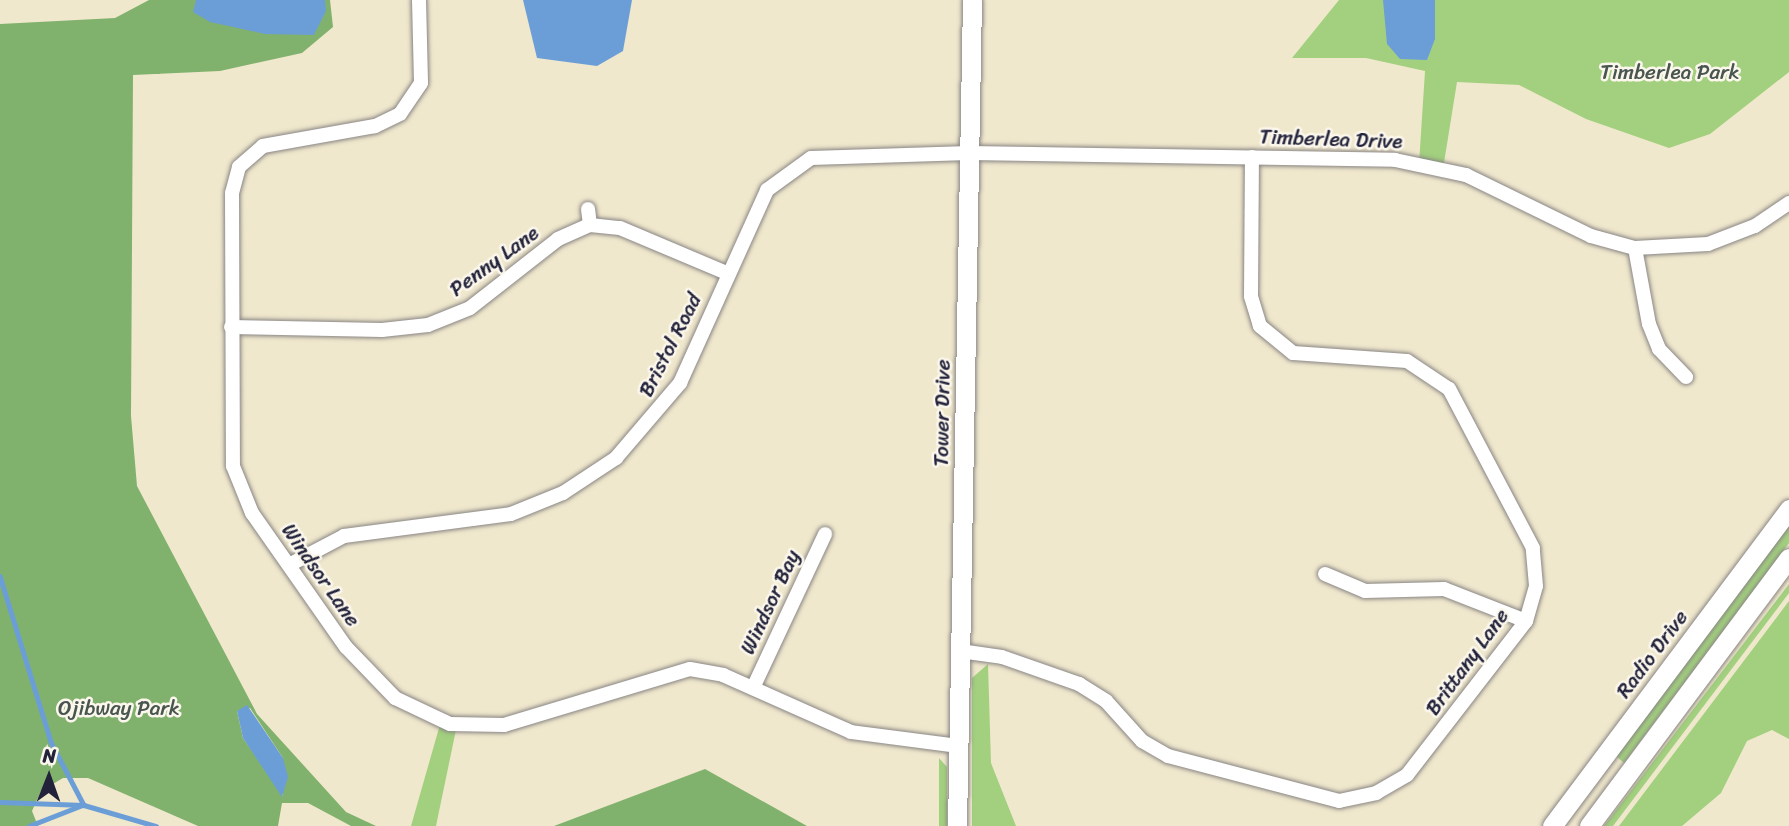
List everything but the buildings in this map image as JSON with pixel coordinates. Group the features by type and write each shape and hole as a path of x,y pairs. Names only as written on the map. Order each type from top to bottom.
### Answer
{"street":[{"name":"Windsor Lane","path":"419,0 421,83 400,114 375,126 263,146 239,167 232,193 233,466 244,499 289,565 378,683 416,712 450,723 504,725 671,670 708,671 851,732 959,746"},
{"name":"Tower Drive","path":"957,826 972,0"},
{"name":"Timberlea Drive","path":"969,153 1252,157 1430,166 1501,190 1591,236 1635,248 1708,244 1755,226 1789,203"},
{"name":"Bristol Road","path":"289,565 344,536 511,514 591,477 666,404 767,190 796,165 830,154 969,153"},
{"name":"Brittany Lane","path":"960,651 1002,657 1079,684 1106,701 1142,741 1168,756 1339,801 1376,793 1407,775 1526,621 1536,586 1533,548 1449,388 1406,361 1293,353 1260,326 1251,296 1252,157"},
{"path":"588,209 590,225 620,228 729,274"},
{"name":"Penny Lane","path":"231,327 382,330 428,325 470,308 558,239 590,225"},
{"path":"1635,248 1648,324 1660,349 1686,377"},
{"name":"Radio Drive","path":"1552,826 1789,509"},
{"name":"Windsor Bay","path":"753,688 825,534"},
{"path":"1589,826 1789,558"},
{"path":"1325,574 1365,591 1444,589 1526,621"}],"green space":[{"name":"Ojibway Park","path":"149,0 330,0 333,27 302,53 220,71 133,75 131,416 137,486 257,714 346,812 376,826 351,826 308,803 282,803 278,826 198,826 88,778 63,778 41,791 32,811 38,826 0,826 0,24 115,18","holes":["250,708 283,758 283,796 243,738 237,711"]},
{"name":"Timberlea Park","path":"1339,0 1789,0 1789,72 1710,134 1669,148 1586,119 1519,85 1457,82 1443,169 1419,164 1425,71 1366,58 1292,58"},
{"path":"1789,524 1789,543 1624,763 1616,756"},
{"path":"1789,584 1789,593 1613,826 1604,826"},
{"path":"1789,601 1789,739 1772,730 1747,741 1721,793 1682,826 1619,826"},
{"path":"988,664 991,763 1016,826 972,826 972,678"},
{"path":"441,721 457,725 436,826 411,826"},
{"path":"939,758 947,767 947,826 939,826"},
{"path":"705,769 807,826 554,826"}],"water":[{"path":"196,0 325,0 326,11 314,35 265,34 210,22 193,12"},
{"path":"523,0 632,0 623,51 597,66 537,58"},
{"path":"1383,0 1435,0 1435,39 1427,60 1400,59 1387,44"},
{"path":"247,705 283,758 288,777 282,797 243,738 237,711"}],"waterway":[{"path":"0,576 51,742 84,805 30,826"},
{"path":"0,802 84,805 156,826"}]}
